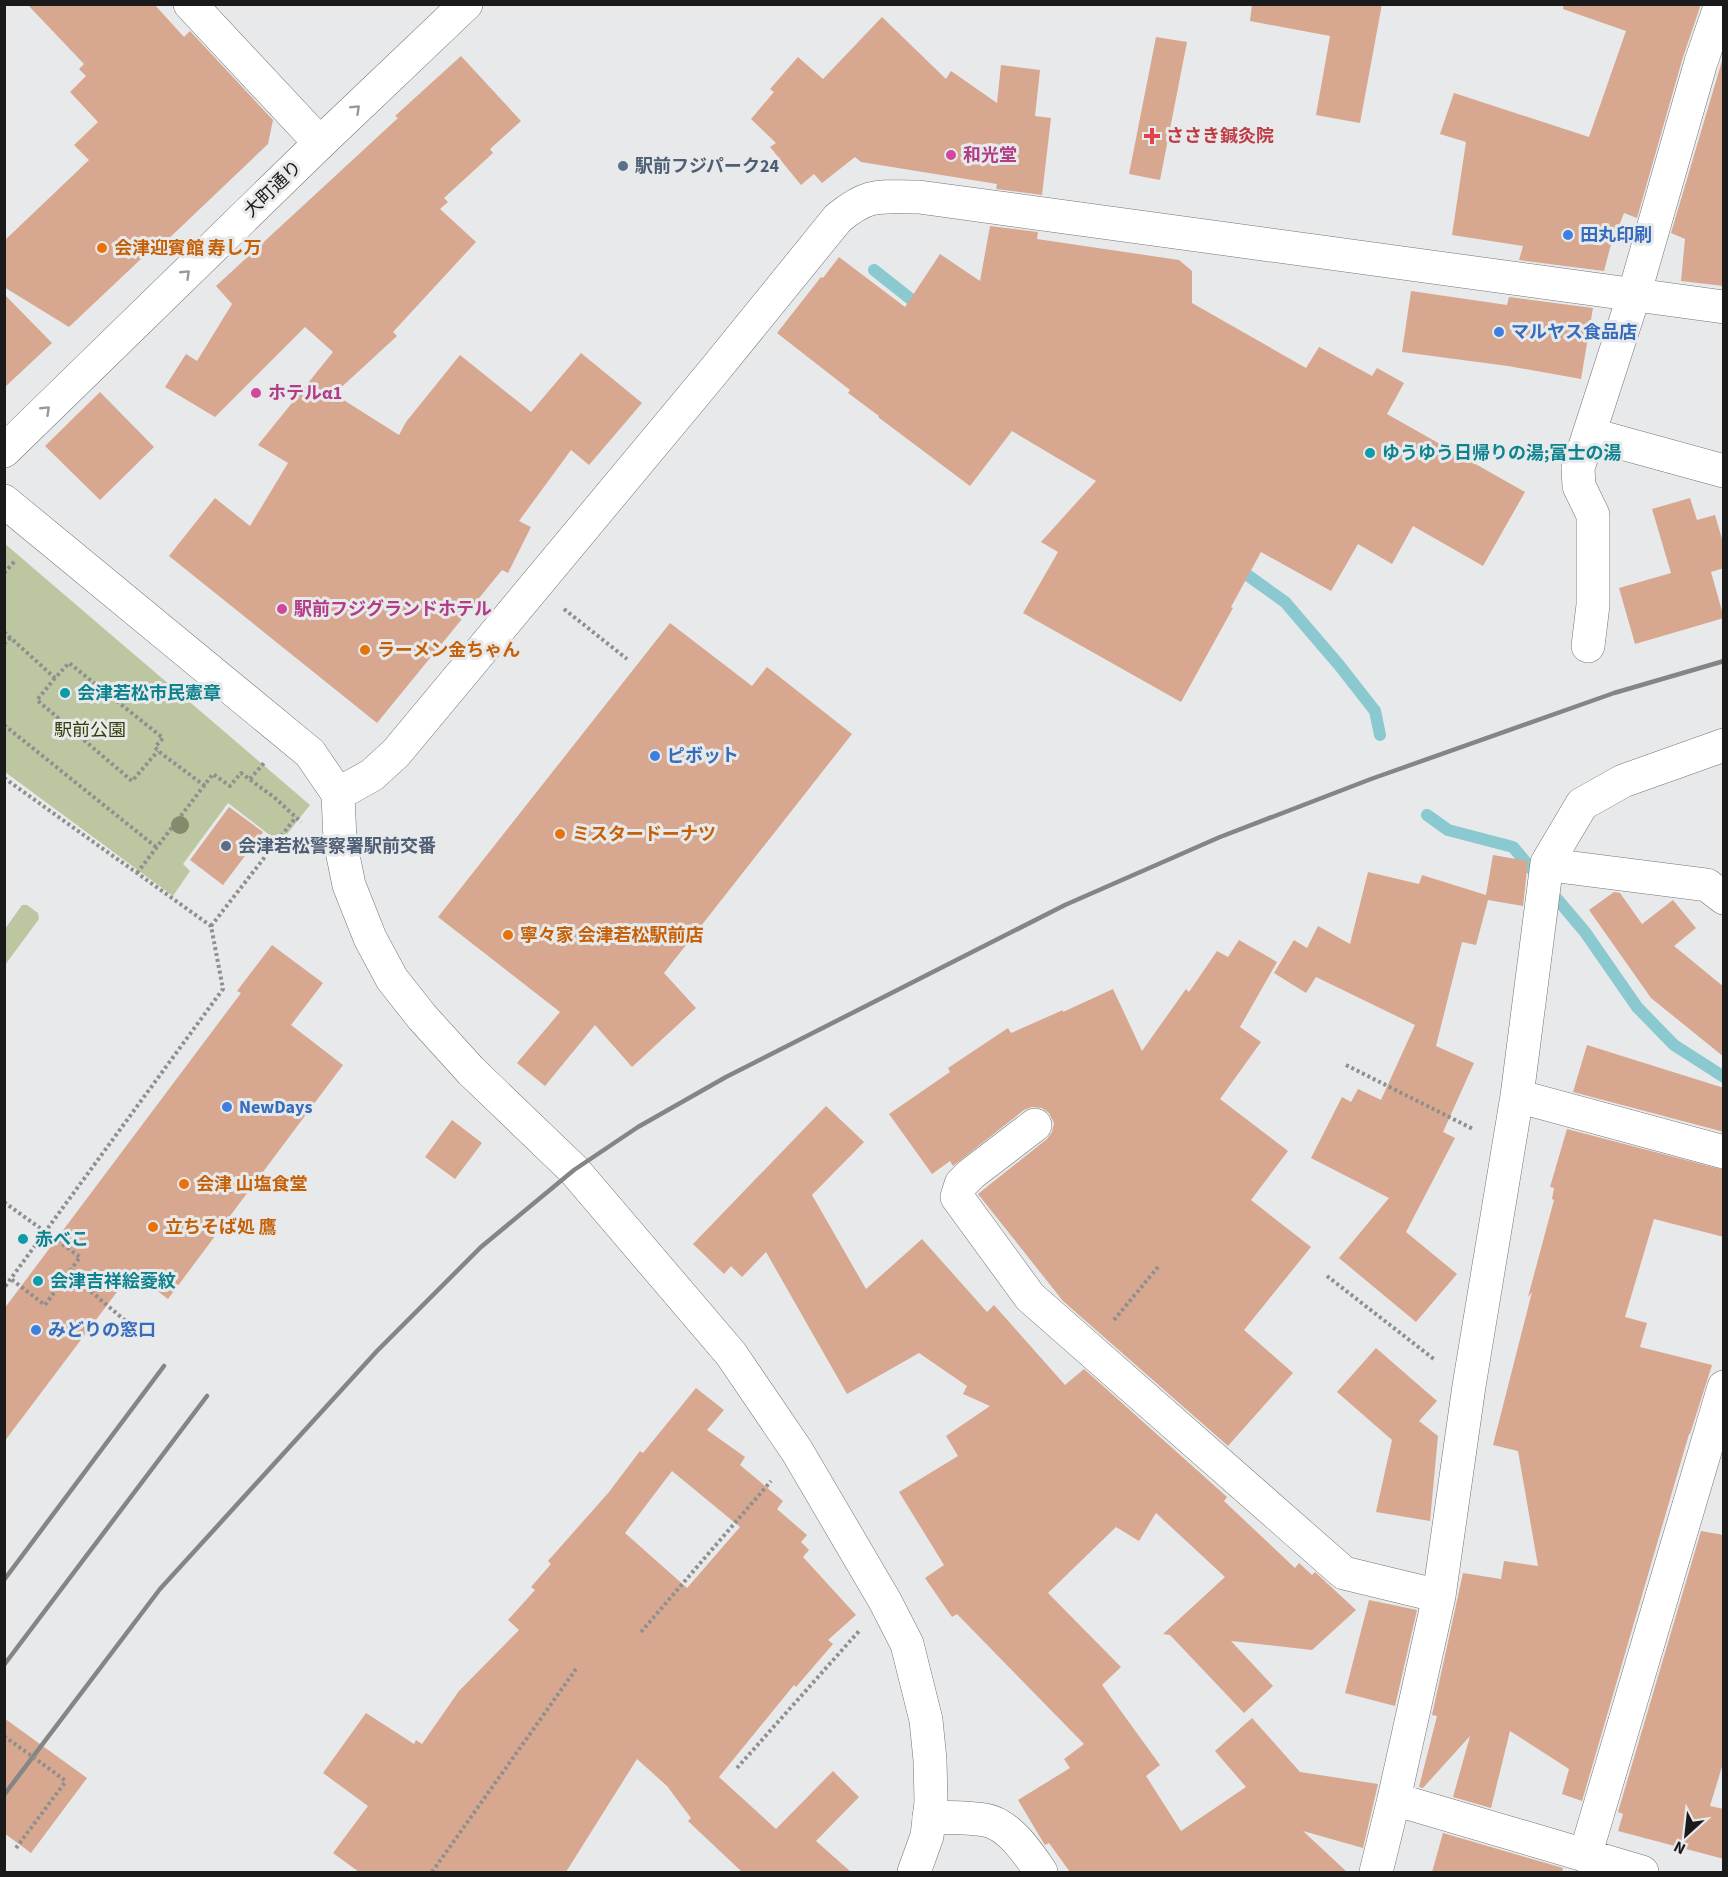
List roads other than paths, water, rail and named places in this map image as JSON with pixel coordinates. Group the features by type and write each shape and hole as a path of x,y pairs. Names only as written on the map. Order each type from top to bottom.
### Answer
{"street":[{"path":"190,4 320,143"},
{"name":"大町通り","path":"4,451 466,4"},
{"path":"1588,646 1593,605 1593,515 1579,486 1578,468 1712,66 1721,4"},
{"path":"338,794 372,775 396,753 706,381 838,218 863,200 882,197 919,197 1724,307"},
{"path":"1589,434 1724,471"},
{"path":"4,501 310,753 338,794 340,841 349,885 370,938 392,979 422,1017 471,1071 574,1170 666,1277 731,1354 797,1451 885,1601 907,1644 926,1720 930,1760 927,1836 914,1872"},
{"path":"1376,1872 1439,1596 1469,1386 1517,1096 1547,863 1582,804 1623,781 1724,746"},
{"path":"1547,863 1707,885 1724,898"},
{"path":"1517,1096 1724,1152"},
{"path":"1035,1125 961,1184 957,1197 1029,1297 1344,1574 1439,1596"},
{"path":"1585,1856 1724,1388"},
{"path":"1394,1799 1642,1872"},
{"path":"929,1817 986,1820 995,1823 1012,1836 1041,1872"}],"waterway":[{"path":"874,270 922,308"},
{"path":"1236,567 1285,602 1375,711 1380,735"},
{"path":"1427,815 1448,830 1513,847 1585,932 1637,1007 1674,1045 1724,1077"}],"railway":[{"path":"4,1795 160,1589 377,1351 481,1247 574,1170 638,1127 726,1077 1065,905 1220,837 1371,779 1614,693 1724,661"},
{"path":"4,1580 164,1366"},
{"path":"4,1665 207,1396"}],"place":[{"name":"ささき鍼灸院","path":"1152,136"},
{"name":"和光堂","path":"951,155"},
{"name":"駅前フジパーク24","path":"623,166"},
{"name":"田丸印刷","path":"1568,235"},
{"name":"会津迎賓館 寿し万","path":"102,248"},
{"name":"マルヤス食品店","path":"1499,332"},
{"name":"ホテルα1","path":"256,393"},
{"name":"ゆうゆう日帰りの湯;富士の湯","path":"1370,453"},
{"name":"駅前フジグランドホテル","path":"282,609"},
{"name":"ラーメン金ちゃん","path":"365,650"},
{"name":"会津若松市民憲章","path":"65,693"},
{"name":"ピボット","path":"655,756"},
{"name":"ミスタードーナツ","path":"560,834"},
{"name":"会津若松警察署駅前交番","path":"226,846"},
{"name":"寧々家 会津若松駅前店","path":"508,935"},
{"name":"NewDays","path":"227,1107"},
{"name":"会津 山塩食堂","path":"184,1184"},
{"name":"立ちそば処 鷹","path":"153,1227"},
{"name":"赤べこ","path":"23,1239"},
{"name":"会津吉祥絵菱紋","path":"38,1281"},
{"name":"みどりの窓口","path":"36,1330"}],"park label":[{"name":"駅前公園","path":"90,730"}]}
